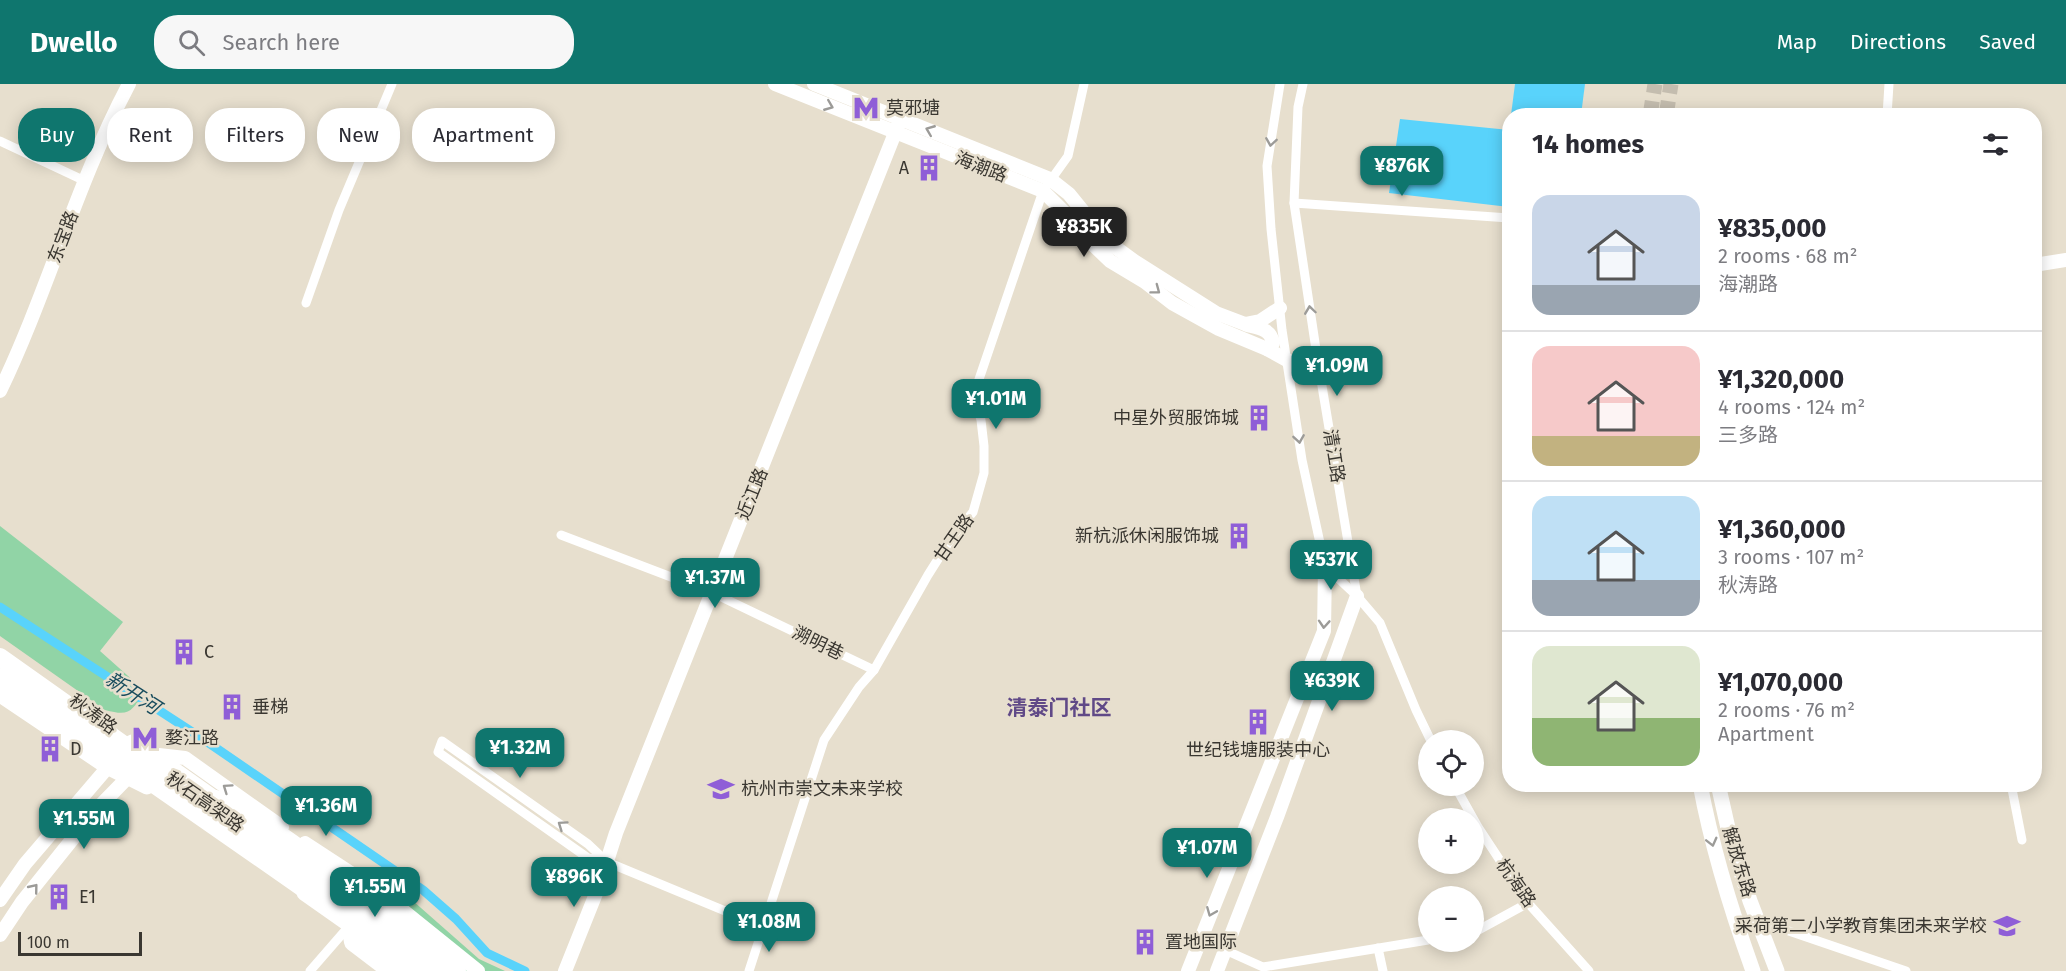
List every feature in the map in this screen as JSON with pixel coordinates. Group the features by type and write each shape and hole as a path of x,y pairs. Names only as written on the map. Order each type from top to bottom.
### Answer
{"highway":[{"name":"秋石高架路","path":"0,657 313,879 436,971"},
{"name":"秋石高架路","path":"0,677 357,926 415,971"},
{"path":"216,799 239,809 320,864 408,930 457,971"},
{"path":"350,926 353,942 390,971"}],"main road":[{"name":"东宝路","path":"0,391 19,350 85,181 129,84"},
{"name":"海潮路","path":"775,84 895,133 1069,194 1108,242 1216,313 1270,334 1273,343 1267,349"},
{"name":"海潮路","path":"814,84 901,118 1046,185 1082,234 1110,261 1145,282 1172,303 1210,324 1287,360"},
{"name":"近江路","path":"567,968 616,834 901,118"},
{"path":"2042,264 2066,260"},
{"path":"1245,324 1260,321 1280,308"},
{"name":"清江路","path":"1188,971 1324,631 1324,566"},
{"name":"清江路","path":"1217,971 1277,817 1357,596"},
{"name":"秋涛路","path":"0,648 216,799 448,971"},
{"name":"秋涛路","path":"0,695 107,767 147,787 415,971"},
{"path":"0,900 25,864 130,741"},
{"path":"0,935 22,902 95,811 151,753 185,758 380,892 478,971"},
{"name":"解放东路","path":"1702,792 1718,867 1753,971"},
{"name":"解放东路","path":"1720,792 1730,837 1777,971"}],"street":[{"path":"306,303 339,210 392,84"},
{"name":"甘王路","path":"749,971 824,740 859,687 874,670 952,537 973,512 984,473 983,438 974,394 1046,185 1068,156 1084,84"},
{"name":"清江路","path":"1280,84 1267,166 1270,229 1302,460 1324,566"},
{"name":"清江路","path":"1303,84 1298,107 1294,203 1357,596"},
{"path":"1888,108 1889,84"},
{"path":"0,141 85,181"},
{"path":"1294,203 1502,218"},
{"name":"溯明巷","path":"561,535 713,593 874,670"},
{"path":"1324,566 1357,596 1380,623 1426,730"},
{"path":"607,862 588,844 442,741 438,752 588,858 607,862 764,927"},
{"path":"2013,792 2022,840"},
{"name":"杭海路","path":"1461,796 1478,827 1528,903 1589,971"},
{"path":"310,971 380,892"},
{"path":"1484,927 1528,903"},
{"path":"1762,931 1780,928 1906,971"},
{"path":"1225,950 1263,967 1418,942"},
{"path":"1378,948 1383,971"}],"green space":[{"path":"0,526 123,622 100,651 146,692 129,711 120,713 105,710 0,636"},
{"path":"396,886 479,959 505,971 447,971 374,916"}],"water":[{"path":"1515,84 1585,84 1582,108 1512,108"},
{"path":"1400,119 1502,129 1502,206 1389,193"}],"waterway":[{"name":"新开河","path":"0,607 200,737 423,890 456,919 487,953 525,971"}],"tunnel":[{"path":"1651,108 1655,84"},
{"path":"1667,108 1671,84"}],"place":[{"name":"莫邪塘","path":"866,108"},
{"name":"A","path":"929,168"},
{"name":"中星外贸服饰城","path":"1259,418"},
{"name":"新杭派休闲服饰城","path":"1239,536"},
{"name":"C","path":"184,652"},
{"name":"垂梯","path":"232,707"},
{"name":"世纪钱塘服装中心","path":"1258,722"},
{"name":"婺江路","path":"145,738"},
{"name":"D","path":"50,749"},
{"name":"杭州市崇文未来学校","path":"721,789"},
{"name":"E1","path":"59,897"},
{"name":"采荷第二小学教育集团未来学校","path":"2007,926"},
{"name":"置地国际","path":"1145,942"}],"district":[{"name":"清泰门社区","path":"1059,708"}]}
